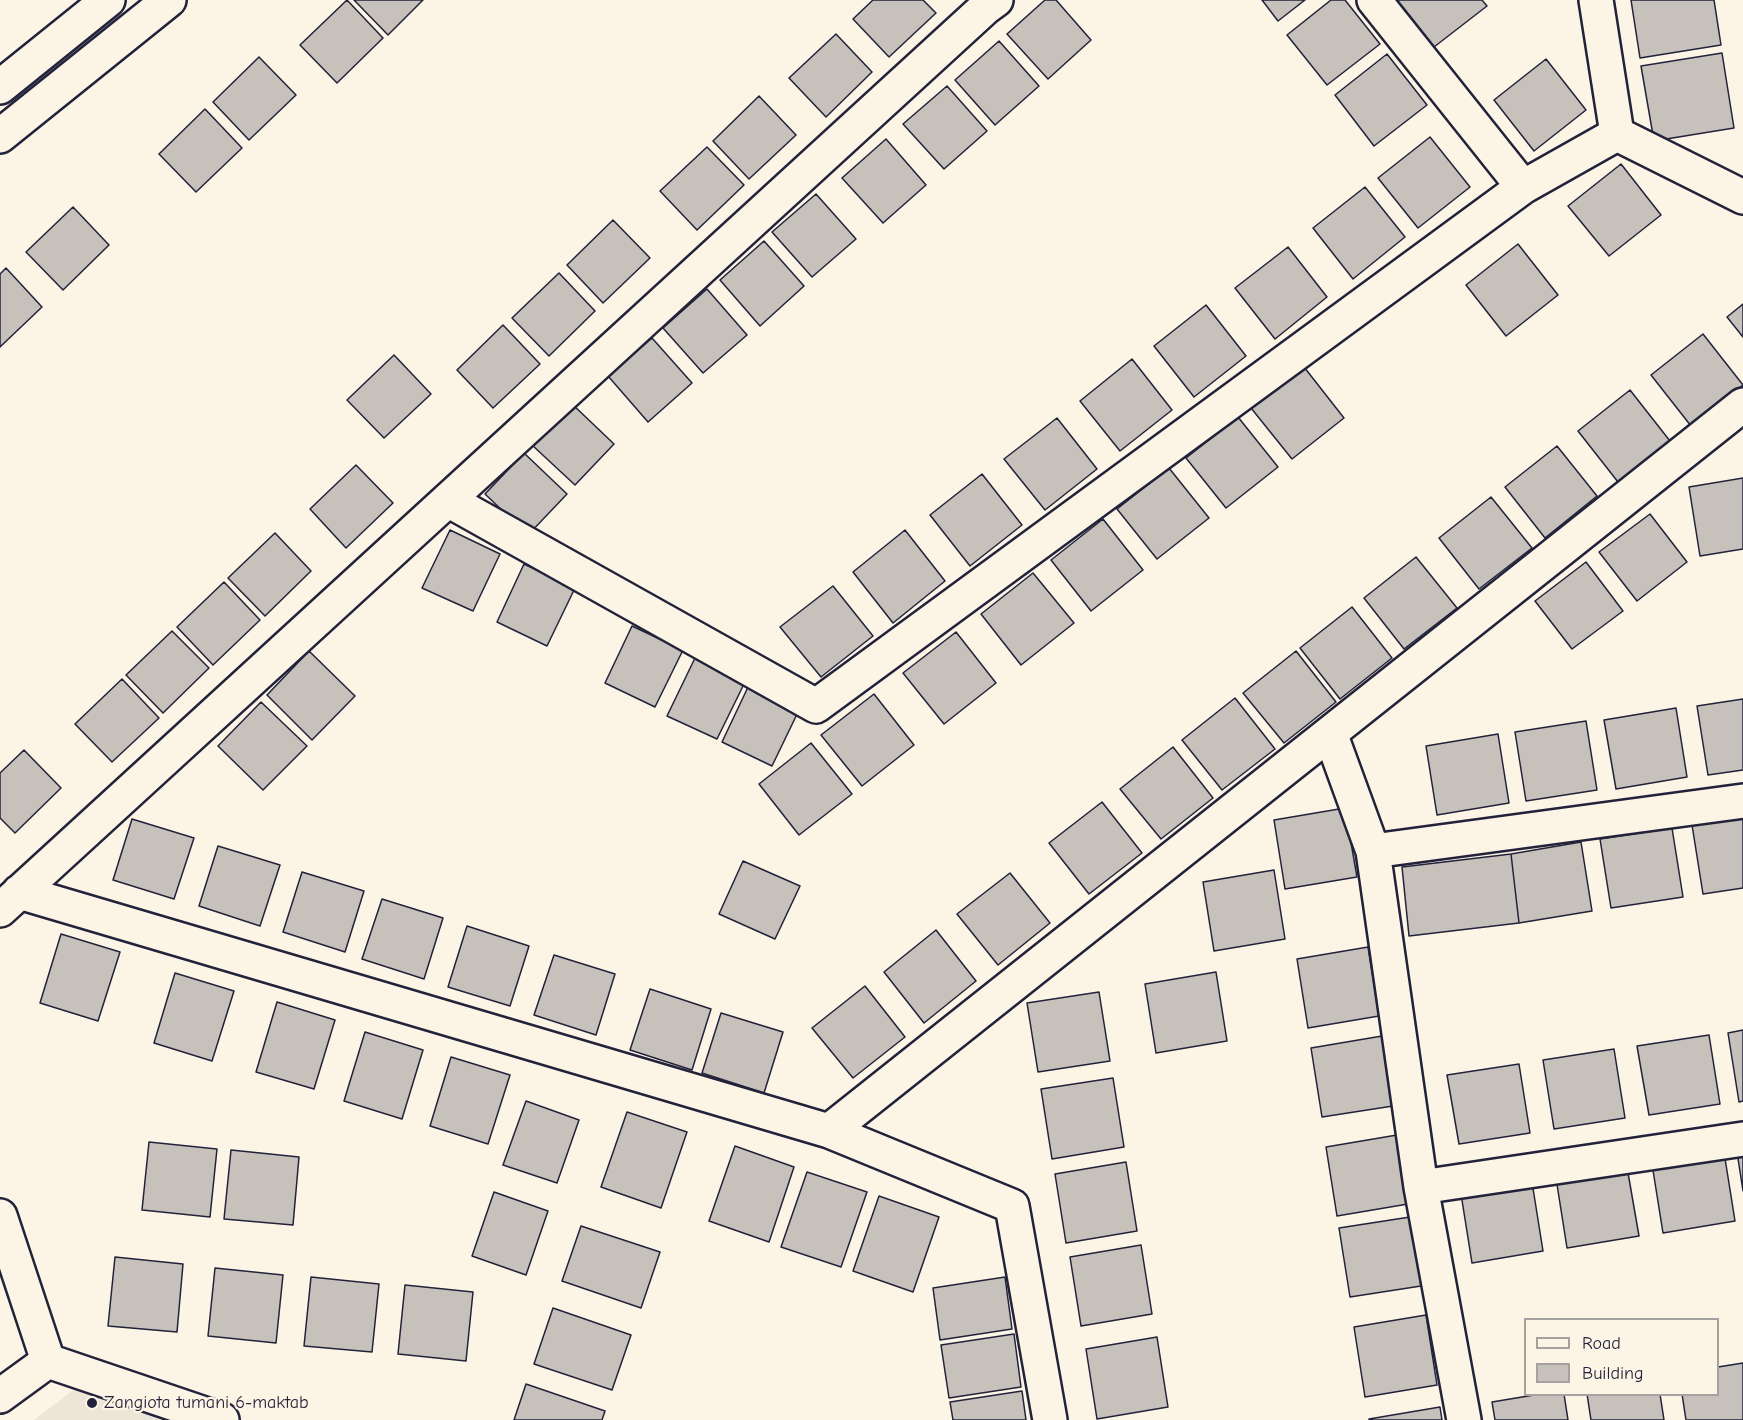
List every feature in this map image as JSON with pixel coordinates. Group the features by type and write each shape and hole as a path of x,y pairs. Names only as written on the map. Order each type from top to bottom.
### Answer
{"street":[{"path":"0,87 108,0"},
{"path":"0,136 168,0"},
{"path":"1374,0 1523,187"},
{"path":"1596,0 1617,134"},
{"path":"10,901 986,2"},
{"path":"448,500 816,706 1523,187 1617,134"},
{"path":"1617,134 1743,197"},
{"path":"830,1131 1743,405"},
{"path":"1330,733 1372,851 1421,1187 1464,1420"},
{"path":"1372,851 1743,801"},
{"path":"10,901 830,1131 1012,1206 1050,1420"},
{"path":"1421,1187 1743,1139"},
{"path":"0,1216 48,1361"},
{"path":"0,1396 48,1361"},
{"path":"48,1361 222,1420"}],"shaded area":[{"name":"Zangiota tumani 6-maktab","path":"80,1385 173,1420 34,1420"}],"building":[{"path":"347,0 383,38 337,83 300,45"},
{"path":"354,0 423,0 388,35"},
{"path":"873,0 923,0 936,13 889,57 853,19"},
{"path":"1045,0 1056,0 1091,40 1048,79 1007,34"},
{"path":"1262,0 1305,0 1278,21"},
{"path":"1331,0 1345,0 1380,44 1327,85 1287,35"},
{"path":"1397,0 1482,0 1487,6 1434,47"},
{"path":"1631,0 1714,0 1721,45 1640,58"},
{"path":"836,34 872,72 826,117 789,78"},
{"path":"999,41 1039,86 995,125 955,80"},
{"path":"1722,53 1734,128 1654,141 1641,66"},
{"path":"1387,54 1427,105 1374,146 1335,95"},
{"path":"259,57 296,95 249,140 213,102"},
{"path":"1546,59 1586,110 1534,151 1494,100"},
{"path":"947,86 987,131 944,169 903,124"},
{"path":"759,96 796,135 749,179 713,141"},
{"path":"205,109 242,148 196,192 159,154"},
{"path":"1430,137 1470,187 1418,228 1378,178"},
{"path":"886,139 926,185 883,223 842,178"},
{"path":"707,147 744,185 697,230 660,191"},
{"path":"1621,164 1661,215 1609,256 1568,206"},
{"path":"1365,187 1405,237 1353,279 1313,228"},
{"path":"816,194 856,239 812,277 772,232"},
{"path":"73,207 109,245 63,290 26,252"},
{"path":"613,220 650,258 603,303 567,265"},
{"path":"764,241 804,286 760,326 720,280"},
{"path":"1518,244 1558,295 1506,336 1466,285"},
{"path":"1288,247 1327,297 1275,339 1235,288"},
{"path":"6,268 42,307 0,347 0,274"},
{"path":"559,273 595,311 549,356 512,318"},
{"path":"707,289 747,335 703,373 663,328"},
{"path":"1743,304 1743,337 1727,317"},
{"path":"1206,305 1246,356 1194,397 1154,346"},
{"path":"503,325 540,364 493,408 457,370"},
{"path":"1703,334 1743,385 1691,426 1651,375"},
{"path":"652,338 692,383 648,422 608,376"},
{"path":"394,355 431,394 384,438 347,400"},
{"path":"1132,359 1172,410 1120,451 1080,401"},
{"path":"1304,367 1344,418 1292,459 1251,408"},
{"path":"1630,390 1670,441 1618,482 1578,431"},
{"path":"571,403 614,444 575,485 532,445"},
{"path":"1238,417 1278,467 1226,508 1186,458"},
{"path":"1057,418 1097,469 1045,510 1004,459"},
{"path":"1557,446 1597,496 1545,538 1505,487"},
{"path":"524,453 567,494 528,535 485,494"},
{"path":"356,465 393,503 346,548 310,509"},
{"path":"1169,468 1209,518 1157,559 1117,509"},
{"path":"982,474 1022,525 970,566 930,515"},
{"path":"1743,478 1743,549 1700,556 1689,487"},
{"path":"1491,497 1532,548 1479,589 1439,538"},
{"path":"1650,514 1687,562 1637,601 1599,552"},
{"path":"1103,519 1143,570 1091,611 1051,560"},
{"path":"450,530 500,554 473,611 422,588"},
{"path":"905,530 945,581 893,623 853,572"},
{"path":"275,533 311,571 265,616 228,578"},
{"path":"1416,557 1457,608 1404,649 1364,598"},
{"path":"1586,562 1623,611 1572,649 1535,601"},
{"path":"524,564 575,588 547,646 497,622"},
{"path":"1033,573 1074,623 1021,665 981,614"},
{"path":"224,582 260,620 213,665 177,627"},
{"path":"833,586 873,636 821,677 780,627"},
{"path":"1352,607 1392,658 1340,699 1300,648"},
{"path":"632,626 683,650 655,707 605,683"},
{"path":"172,631 209,668 163,713 126,675"},
{"path":"956,632 996,683 944,724 903,673"},
{"path":"309,651 355,696 312,740 267,695"},
{"path":"1296,651 1336,702 1284,743 1243,693"},
{"path":"695,658 745,682 717,739 667,716"},
{"path":"122,679 159,718 112,762 75,724"},
{"path":"749,685 800,708 772,766 722,742"},
{"path":"874,694 914,745 862,786 821,735"},
{"path":"1235,698 1275,749 1222,790 1182,740"},
{"path":"1743,699 1743,770 1708,775 1697,706"},
{"path":"261,702 307,746 263,790 218,746"},
{"path":"1676,708 1687,777 1616,789 1604,720"},
{"path":"1586,721 1597,790 1526,801 1515,732"},
{"path":"1498,734 1509,803 1437,815 1426,746"},
{"path":"811,743 852,794 799,835 759,784"},
{"path":"1173,747 1213,798 1161,839 1120,789"},
{"path":"24,750 61,788 15,833 0,818 0,773"},
{"path":"1102,802 1142,853 1089,894 1049,843"},
{"path":"1345,808 1357,877 1285,889 1274,820"},
{"path":"1743,817 1743,888 1703,894 1692,825"},
{"path":"132,819 194,838 174,899 113,880"},
{"path":"1672,828 1683,897 1611,908 1600,839"},
{"path":"1581,842 1592,911 1519,923 1511,854"},
{"path":"218,846 280,865 260,926 199,906"},
{"path":"1511,854 1519,923 1409,936 1402,867"},
{"path":"743,861 800,886 775,939 719,914"},
{"path":"1274,870 1285,939 1214,951 1203,882"},
{"path":"302,872 364,891 345,952 283,932"},
{"path":"1010,873 1050,923 998,965 957,914"},
{"path":"382,899 443,918 424,979 362,959"},
{"path":"467,926 529,946 510,1006 448,987"},
{"path":"936,930 976,981 924,1023 884,972"},
{"path":"61,934 120,952 98,1021 40,1003"},
{"path":"1368,947 1379,1016 1308,1028 1297,959"},
{"path":"554,955 615,974 596,1035 534,1015"},
{"path":"1216,972 1227,1041 1156,1053 1145,984"},
{"path":"175,973 234,991 212,1061 154,1043"},
{"path":"865,986 905,1037 853,1078 812,1028"},
{"path":"650,989 711,1009 692,1070 630,1050"},
{"path":"1099,992 1110,1061 1038,1072 1027,1003"},
{"path":"277,1002 335,1020 314,1089 256,1072"},
{"path":"721,1013 783,1032 764,1093 702,1073"},
{"path":"1743,1030 1743,1101 1739,1102 1728,1033"},
{"path":"365,1032 423,1050 402,1119 344,1101"},
{"path":"1709,1035 1720,1104 1649,1115 1637,1046"},
{"path":"1382,1036 1393,1106 1322,1117 1311,1048"},
{"path":"1614,1049 1625,1118 1554,1129 1543,1060"},
{"path":"451,1057 510,1075 488,1144 430,1126"},
{"path":"1519,1064 1530,1133 1459,1144 1447,1075"},
{"path":"1113,1078 1124,1147 1052,1159 1041,1089"},
{"path":"526,1101 579,1120 557,1183 503,1165"},
{"path":"627,1112 687,1132 661,1208 601,1187"},
{"path":"1397,1135 1408,1204 1337,1216 1326,1147"},
{"path":"149,1142 217,1149 210,1217 142,1210"},
{"path":"735,1146 794,1167 769,1242 709,1221"},
{"path":"231,1150 299,1157 293,1225 224,1219"},
{"path":"1743,1151 1743,1191 1737,1152"},
{"path":"1724,1152 1735,1221 1663,1233 1652,1164"},
{"path":"1126,1162 1137,1231 1066,1243 1055,1174"},
{"path":"1627,1167 1639,1236 1567,1248 1556,1178"},
{"path":"807,1172 867,1192 841,1267 781,1247"},
{"path":"1532,1182 1543,1251 1472,1263 1461,1194"},
{"path":"494,1192 548,1211 526,1275 472,1256"},
{"path":"879,1196 939,1217 913,1292 853,1271"},
{"path":"1410,1217 1421,1286 1350,1297 1339,1228"},
{"path":"581,1226 660,1252 641,1308 562,1281"},
{"path":"1141,1245 1152,1314 1081,1326 1070,1257"},
{"path":"115,1257 183,1264 177,1332 108,1326"},
{"path":"215,1268 283,1275 276,1343 208,1336"},
{"path":"311,1277 379,1284 372,1352 304,1346"},
{"path":"1005,1277 1012,1329 940,1340 933,1288"},
{"path":"405,1285 473,1292 466,1361 398,1354"},
{"path":"553,1308 631,1335 612,1390 534,1364"},
{"path":"1426,1315 1437,1385 1365,1397 1354,1327"},
{"path":"1014,1334 1021,1387 949,1398 941,1345"},
{"path":"1157,1337 1168,1407 1097,1419 1086,1349"},
{"path":"1743,1363 1743,1420 1686,1420 1682,1396 1719,1396 1719,1367"},
{"path":"526,1384 605,1411 602,1420 514,1420"},
{"path":"1022,1391 1026,1420 953,1420 950,1402"},
{"path":"1528,1396 1564,1396 1568,1420 1495,1420 1492,1402"},
{"path":"1587,1396 1660,1396 1664,1420 1591,1420"},
{"path":"1440,1407 1442,1420 1369,1420 1369,1419"}],"place":[{"name":"Zangiota tumani 6-maktab","path":"92,1403"}]}
